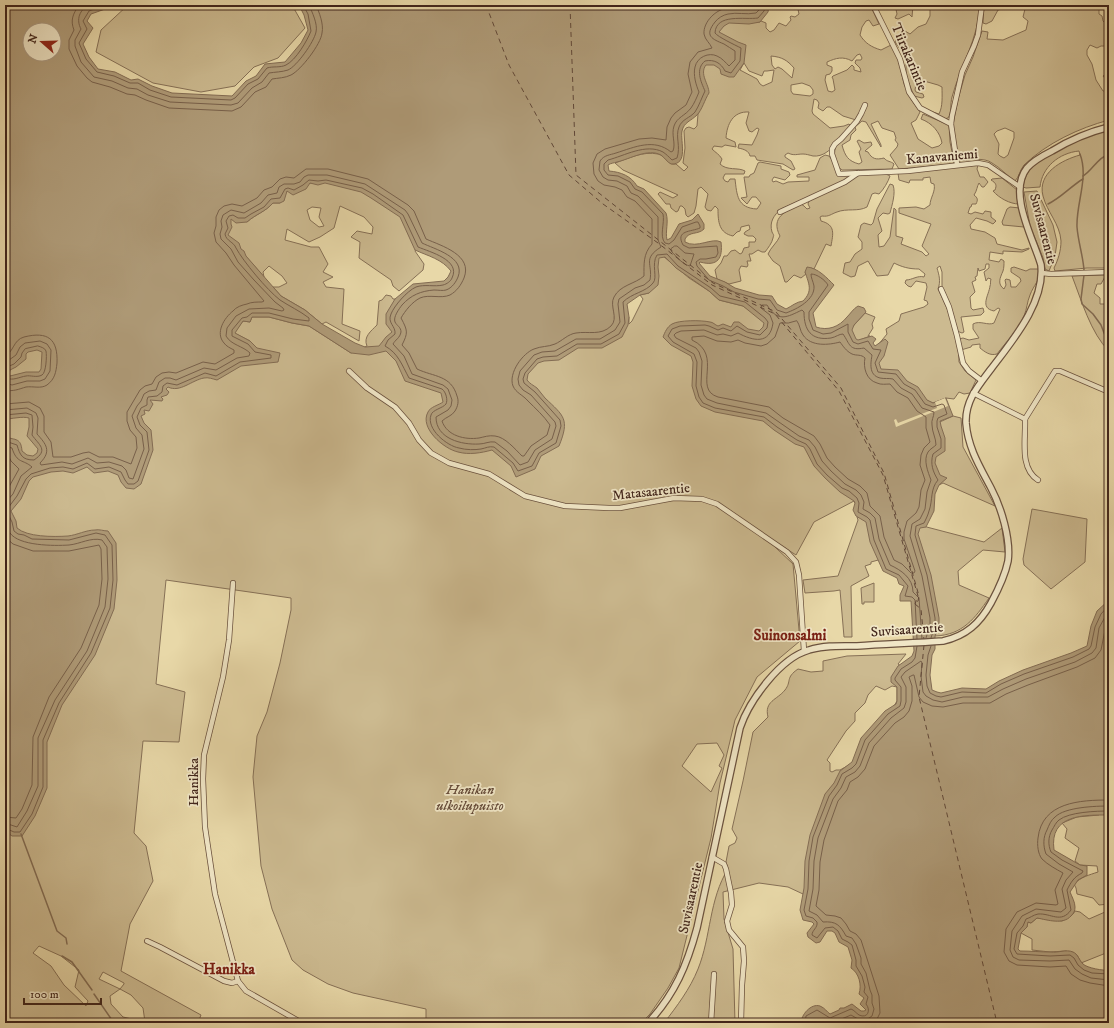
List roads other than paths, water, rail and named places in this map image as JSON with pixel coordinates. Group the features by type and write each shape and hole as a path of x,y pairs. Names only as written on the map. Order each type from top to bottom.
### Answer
{"street":[{"name":"Tiirakarintie","path":"873,5 900,59 909,92 912,97 920,108 951,124"},
{"path":"957,164 951,124 958,87 978,35 982,5"},
{"name":"Kanavaniemi","path":"865,105 856,121 832,149 832,154 839,174 908,171 957,164 984,163 1020,187"},
{"name":"Suvisaarentie","path":"648,1023 673,992 688,960 697,928 738,736 745,714 755,697 772,677 789,661 804,651 825,647 943,641 961,635 978,622 988,608 1006,569 1008,559 1007,540 1001,511 991,488 977,463 968,438 966,421 967,412 973,393 1024,322 1037,295 1042,273 1039,255 1025,219 1020,187 1022,176 1037,160 1073,139 1109,127"},
{"path":"780,212 845,182 858,173"},
{"path":"1042,273 1109,272"},
{"path":"941,288 949,307 963,363 969,371 982,381"},
{"name":"Matasaarentie","path":"349,371 367,388 395,408 409,423 419,440 431,453 449,463 489,474 525,496 565,506 610,508 620,508 665,499 683,498 702,499 717,504 782,548 796,562 799,575 804,651"},
{"path":"1038,480 1033,477 1026,462 1025,419 1055,372 1060,371 1109,392"},
{"path":"973,393 1025,419"},
{"name":"Hanikka","path":"233,583 229,640 223,677 204,755 203,779 205,827 215,894 238,981"},
{"path":"712,857 724,864 726,869 732,905 727,922 729,930 743,947 744,961 740,1023"},
{"path":"147,942 160,947 224,981 232,983 238,981 246,991 302,1023"},
{"path":"711,1023 714,974"}],"water":[{"path":"5,5 110,5 108,8 91,14 87,21 93,28 83,44 89,57 98,69 115,72 131,80 138,79 172,93 232,96 246,81 256,76 265,64 285,62 301,43 308,30 304,15 299,5 769,5 768,12 760,22 749,24 729,23 719,32 746,45 744,63 734,77 721,74 720,69 714,65 706,65 704,68 704,75 709,93 699,113 683,128 682,157 680,161 671,164 661,155 656,153 645,153 609,164 609,171 618,172 629,177 637,186 644,189 666,213 667,240 671,238 679,224 692,220 698,214 704,224 704,229 689,235 685,239 685,242 690,244 699,244 713,241 721,242 721,253 718,260 711,263 699,263 710,276 735,288 759,295 772,296 777,304 786,309 803,301 808,294 809,287 805,272 807,267 819,271 834,285 813,313 816,327 825,329 837,326 858,306 864,308 866,312 854,325 852,330 856,339 858,340 872,336 876,339 873,343 875,346 885,339 888,342 884,356 879,363 881,369 898,370 907,381 918,387 927,400 933,403 946,398 953,416 940,421 945,438 945,451 936,457 935,463 940,475 947,478 939,485 935,494 934,511 926,527 920,528 918,534 931,575 939,618 939,626 935,636 935,649 932,655 930,675 932,690 941,693 962,688 986,689 1023,670 1087,646 1091,626 1097,611 1109,600 1109,815 1089,815 1070,819 1057,829 1054,838 1054,850 1080,865 1087,866 1087,875 1078,880 1070,892 1075,905 1075,911 1072,915 1068,919 1060,921 1050,921 1037,918 1031,923 1028,922 1027,927 1021,933 1018,949 1020,951 1070,951 1076,954 1088,967 1109,970 1109,1023 801,1023 801,1020 807,1010 813,1006 820,1006 830,1014 839,1010 840,1008 844,1008 852,1004 861,1011 866,1010 860,1004 864,998 859,994 859,980 854,970 851,968 852,960 848,947 839,942 835,933 832,931 827,931 820,942 816,943 808,937 807,933 814,924 803,920 800,910 804,888 805,861 810,835 825,794 834,783 840,771 852,762 861,738 885,711 896,704 897,687 891,682 891,677 898,666 912,656 914,651 911,601 900,601 900,595 904,586 899,584 897,578 883,571 870,542 866,522 856,516 853,510 855,503 854,501 840,492 825,478 814,466 804,447 795,444 763,421 715,412 701,406 696,399 692,386 693,362 691,356 671,345 663,337 667,328 672,324 685,321 706,321 712,322 718,326 723,324 731,327 734,322 739,322 748,329 759,331 763,327 764,323 743,306 719,300 709,291 676,268 665,257 659,258 658,285 649,293 640,295 627,304 629,317 628,325 622,337 602,348 578,348 559,360 538,363 528,374 527,380 537,388 561,414 564,430 559,446 541,456 535,469 516,477 511,466 492,450 475,453 458,452 446,447 434,437 427,425 426,418 431,409 443,402 441,393 405,381 396,361 386,351 369,355 351,353 309,326 269,317 252,317 250,322 243,321 235,333 250,341 257,348 280,353 278,362 241,366 217,380 206,378 182,387 168,387 166,389 169,392 167,395 161,397 163,399 162,401 150,400 153,404 149,411 144,410 145,414 141,416 144,423 151,430 153,450 141,484 134,489 126,488 118,475 108,471 94,473 87,467 73,473 63,471 51,472 33,477 29,481 21,499 11,511 16,521 17,528 21,531 34,535 48,536 68,536 97,530 108,531 116,543 117,580 114,609 95,655 62,705 47,742 47,788 35,816 22,836 12,836 5,831 5,437 17,440 22,451 27,455 33,456 37,453 38,449 27,436 29,418 20,417 5,419","holes":["310,183 318,185 325,183 361,192 371,198 400,217 415,250 439,261 451,271 444,281 413,284 395,299 386,314 386,324 392,332 379,346 365,347 355,343 322,324 305,310 281,296 246,256 239,243 228,235 232,227 231,219 236,223 247,222 267,209 273,203 280,203 284,201 287,191 293,195 306,189","37,350 42,352 41,369 39,372 26,372 10,376 10,370 26,359 26,354 28,352"]}],"waterway":[{"path":"1080,154 1083,181 1077,227 1084,270"},
{"path":"1083,176 1090,171 1101,158 1109,154"},
{"path":"1048,204 1083,179"},
{"path":"1084,275 1081,299 1082,304 1093,314 1101,325 1109,346"},
{"path":"21,834 57,931 66,938 67,944"},
{"path":"62,956 72,962 92,990"},
{"path":"94,994 114,1023"}],"district":[{"name":"Suinonsalmi","path":"790,635"},
{"name":"Hanikka","path":"229,969"}],"park label":[{"name":"Hanikan ulkoilupuisto","path":"470,798"}]}
